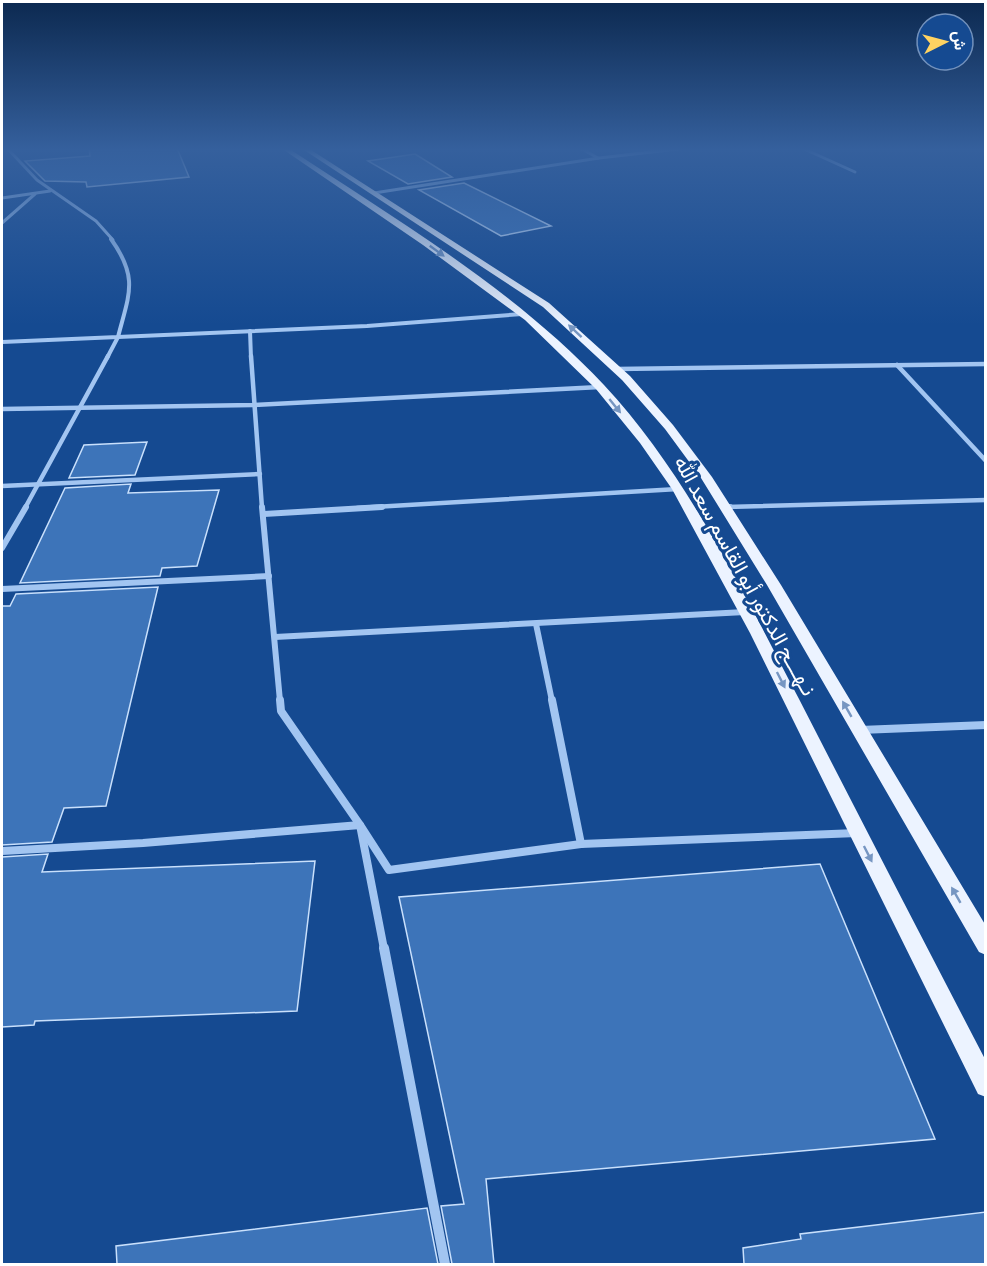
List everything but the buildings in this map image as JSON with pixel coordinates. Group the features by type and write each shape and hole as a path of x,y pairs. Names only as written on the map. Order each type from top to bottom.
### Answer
{"main road":[{"name":"نـهـــج الدكتور أبو القاسم سعد الله","path":"373,207 522,314 571,357 600,387 678,489 745,612 986,1086"},
{"name":"نـهـــج الدكتور أبو القاسم سعد الله","path":"397,207 546,305 616,369 669,427 725,507 986,946"},
{"path":"407,230 427,226"}],"street":[{"path":"2,223 20,207"},
{"path":"2,548 39,485 118,338 131,284 129,270 113,241 96,221 75,207"},
{"path":"2,342 367,326 522,314"},
{"path":"250,331 253,405 281,711 389,870 581,844 858,833"},
{"path":"616,369 986,364"},
{"path":"897,365 986,462"},
{"path":"2,409 253,405 600,387"},
{"path":"2,486 260,474"},
{"path":"264,514 678,489"},
{"path":"725,507 986,500"},
{"path":"2,590 269,576"},
{"path":"275,637 745,612"},
{"path":"536,624 581,844"},
{"path":"859,730 986,725"},
{"path":"2,850 143,843 360,825"},
{"path":"360,825 445,1264"}]}
